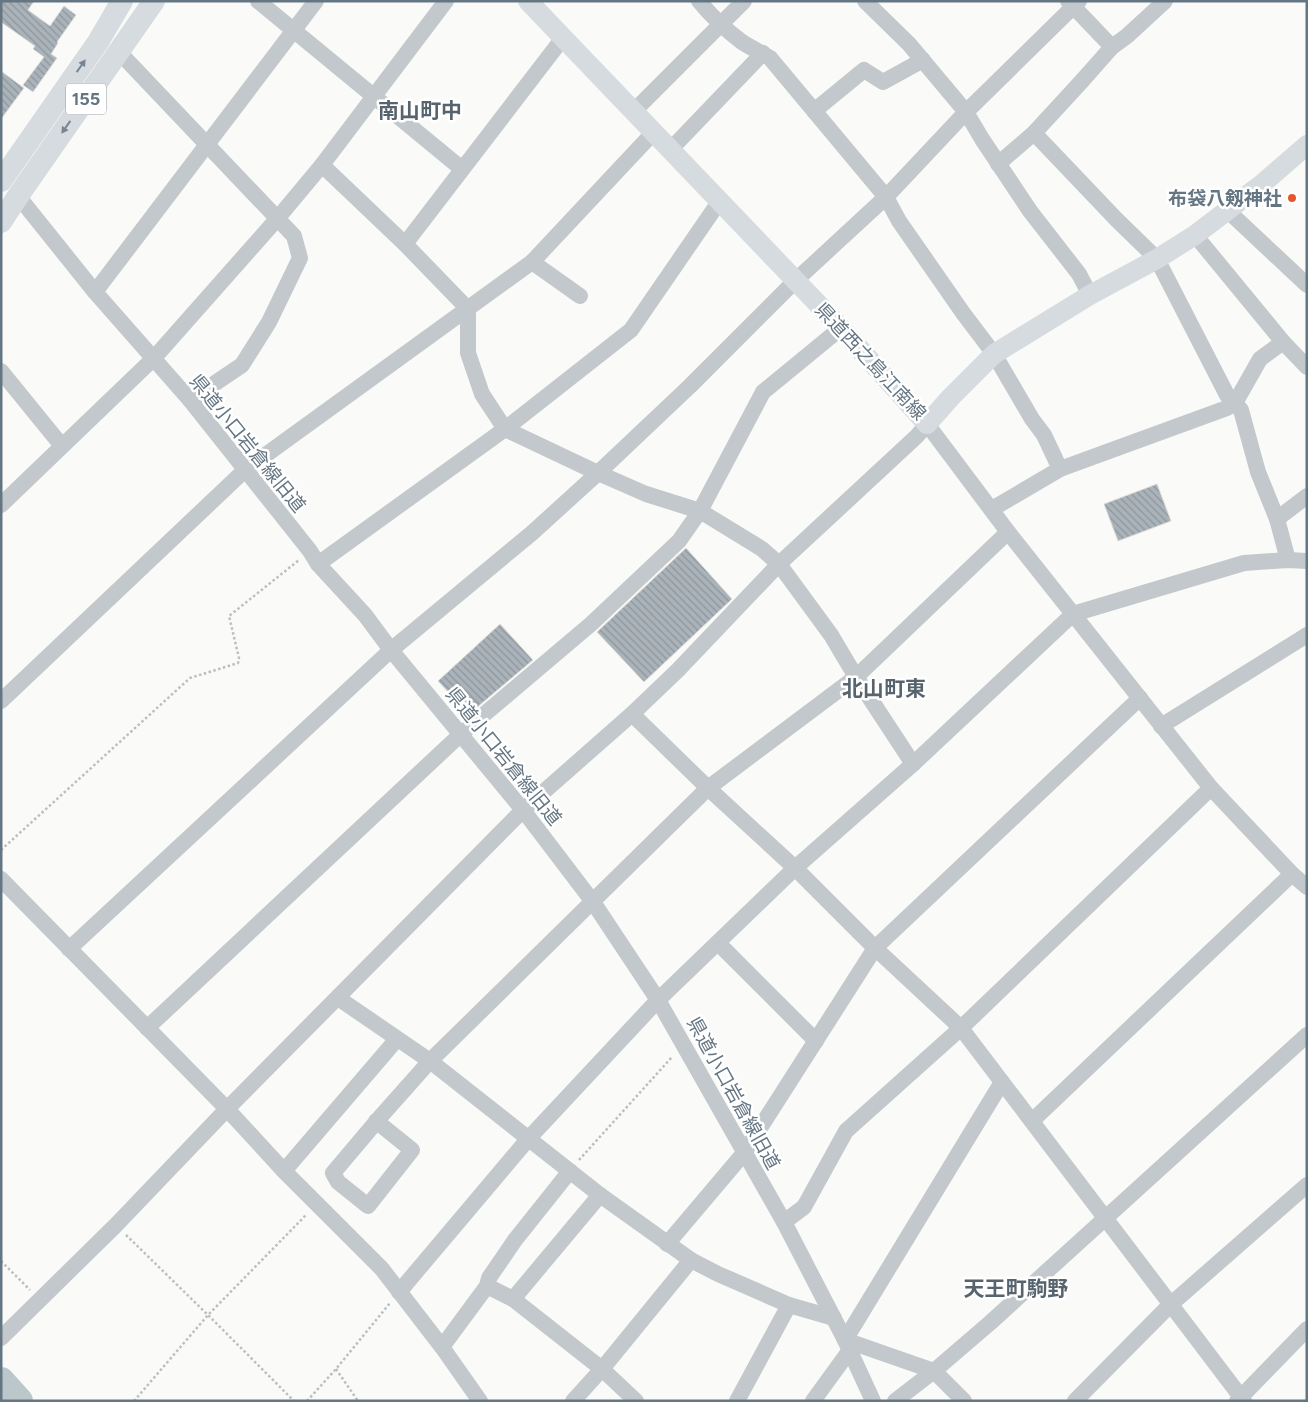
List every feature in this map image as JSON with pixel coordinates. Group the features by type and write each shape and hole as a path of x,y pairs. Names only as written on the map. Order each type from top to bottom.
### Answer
{"highway":[{"name":"155","path":"6,183 119,52 154,1"},
{"name":"155","path":"1,222 6,183 98,42 120,2"}],"main road":[{"name":"県道西之島江南線","path":"528,1 841,328 927,424 994,354 1090,295 1157,259 1195,235 1228,211 1307,145"}],"street":[{"path":"258,1 293,32 462,169"},
{"path":"95,292 316,1"},
{"path":"1,505 154,358 277,219 322,166 446,1"},
{"path":"699,1 720,24 744,43 770,58 886,196 905,228 963,313 994,354 1032,420 1044,435 1060,469"},
{"path":"633,112 744,1"},
{"path":"865,1 909,44 966,112 998,164 1035,218 1079,274 1090,295"},
{"path":"998,164 1034,133 1112,47 1127,36 1164,1"},
{"path":"69,949 391,650 532,533 598,473 690,386 795,281 886,196 1074,3 1112,47"},
{"path":"405,244 563,38"},
{"path":"119,52 294,236 300,258 269,322 242,365 190,400"},
{"path":"670,150 763,53"},
{"path":"814,111 864,70 883,82 923,60"},
{"path":"1,701 245,470 532,262 653,133"},
{"path":"1034,133 1157,259 1227,395 1241,410 1258,472 1277,518 1288,560"},
{"path":"322,166 405,244 468,309 468,353 482,394 505,429 646,494 700,511 762,549 779,564 831,635 913,764"},
{"name":"県道小口岩倉線旧道","path":"6,183 95,292 190,400 314,558 365,615 391,650 523,810 593,902 658,1000 784,1222 834,1318 873,1401"},
{"path":"314,558 505,429 631,330 719,202"},
{"path":"1228,211 1307,285"},
{"path":"1195,235 1282,342 1304,358"},
{"path":"532,262 580,296"},
{"path":"147,1028 461,734 591,624 679,541 700,511 763,392 841,328"},
{"path":"992,509 1060,469 1235,403 1260,358 1282,342"},
{"path":"1,371 62,446"},
{"path":"1,1338 116,1225 227,1109 523,810 632,714 678,670 779,564 918,436 927,424 1008,532 1140,698 1160,726 1211,788 1292,874 1307,887"},
{"path":"1277,518 1307,496"},
{"path":"376,1121 412,1150 368,1206 338,1182 334,1173 376,1121 430,1062 708,788 856,677 1008,532"},
{"path":"399,1292 529,1138 658,1000 795,868 913,764 1073,614 1244,564 1288,560 1307,562"},
{"path":"1160,726 1307,636"},
{"path":"667,1244 744,1153 875,948 1140,698"},
{"path":"632,714 708,788 795,868 875,948 961,1028 1106,1218 1240,1399 1307,1329"},
{"path":"784,1222 804,1207 846,1131 961,1028 1211,788"},
{"path":"1032,1120 1292,874"},
{"path":"1,879 227,1109 316,1204 382,1269 442,1347 480,1401"},
{"path":"718,943 816,1041"},
{"path":"338,998 430,1062 600,1195 691,1260 788,1305 834,1318"},
{"path":"284,1171 398,1039"},
{"path":"895,1401 934,1371 1305,1040"},
{"path":"813,1401 1002,1082"},
{"path":"442,1347 487,1286 488,1278 515,1240 570,1170"},
{"path":"1075,1401 1170,1305 1307,1185"},
{"path":"512,1299 600,1195"},
{"path":"573,1401 602,1369 691,1260"},
{"path":"487,1286 512,1299 602,1369 636,1401"},
{"path":"737,1401 788,1305"},
{"path":"847,1345 934,1371 964,1401"}],"path":[{"path":"1,850 190,678 238,663 229,616 314,558"},
{"path":"570,1170 683,1044"},
{"path":"134,1401 208,1315 316,1204"},
{"path":"116,1225 294,1401"},
{"path":"1,1261 39,1300"},
{"path":"307,1401 336,1369 399,1292"},
{"path":"336,1369 358,1401"}],"building":[{"path":"1,1 34,1 28,10 50,26 64,6 76,15 51,54 57,58 33,92 23,85 44,57 33,49 35,46 1,22"},
{"path":"1,71 24,88 1,119"},
{"path":"1157,484 1171,521 1118,541 1104,504"},
{"path":"686,548 732,599 644,682 597,632"},
{"path":"500,624 533,660 469,714 438,681"}],"waterway":[{"path":"1,1381 19,1401"}],"place":[{"name":"布袋八剱神社","path":"1292,198"}],"district":[{"name":"南山町中","path":"420,111"},
{"name":"北山町東","path":"884,689"},
{"name":"天王町駒野","path":"1016,1289"}]}
